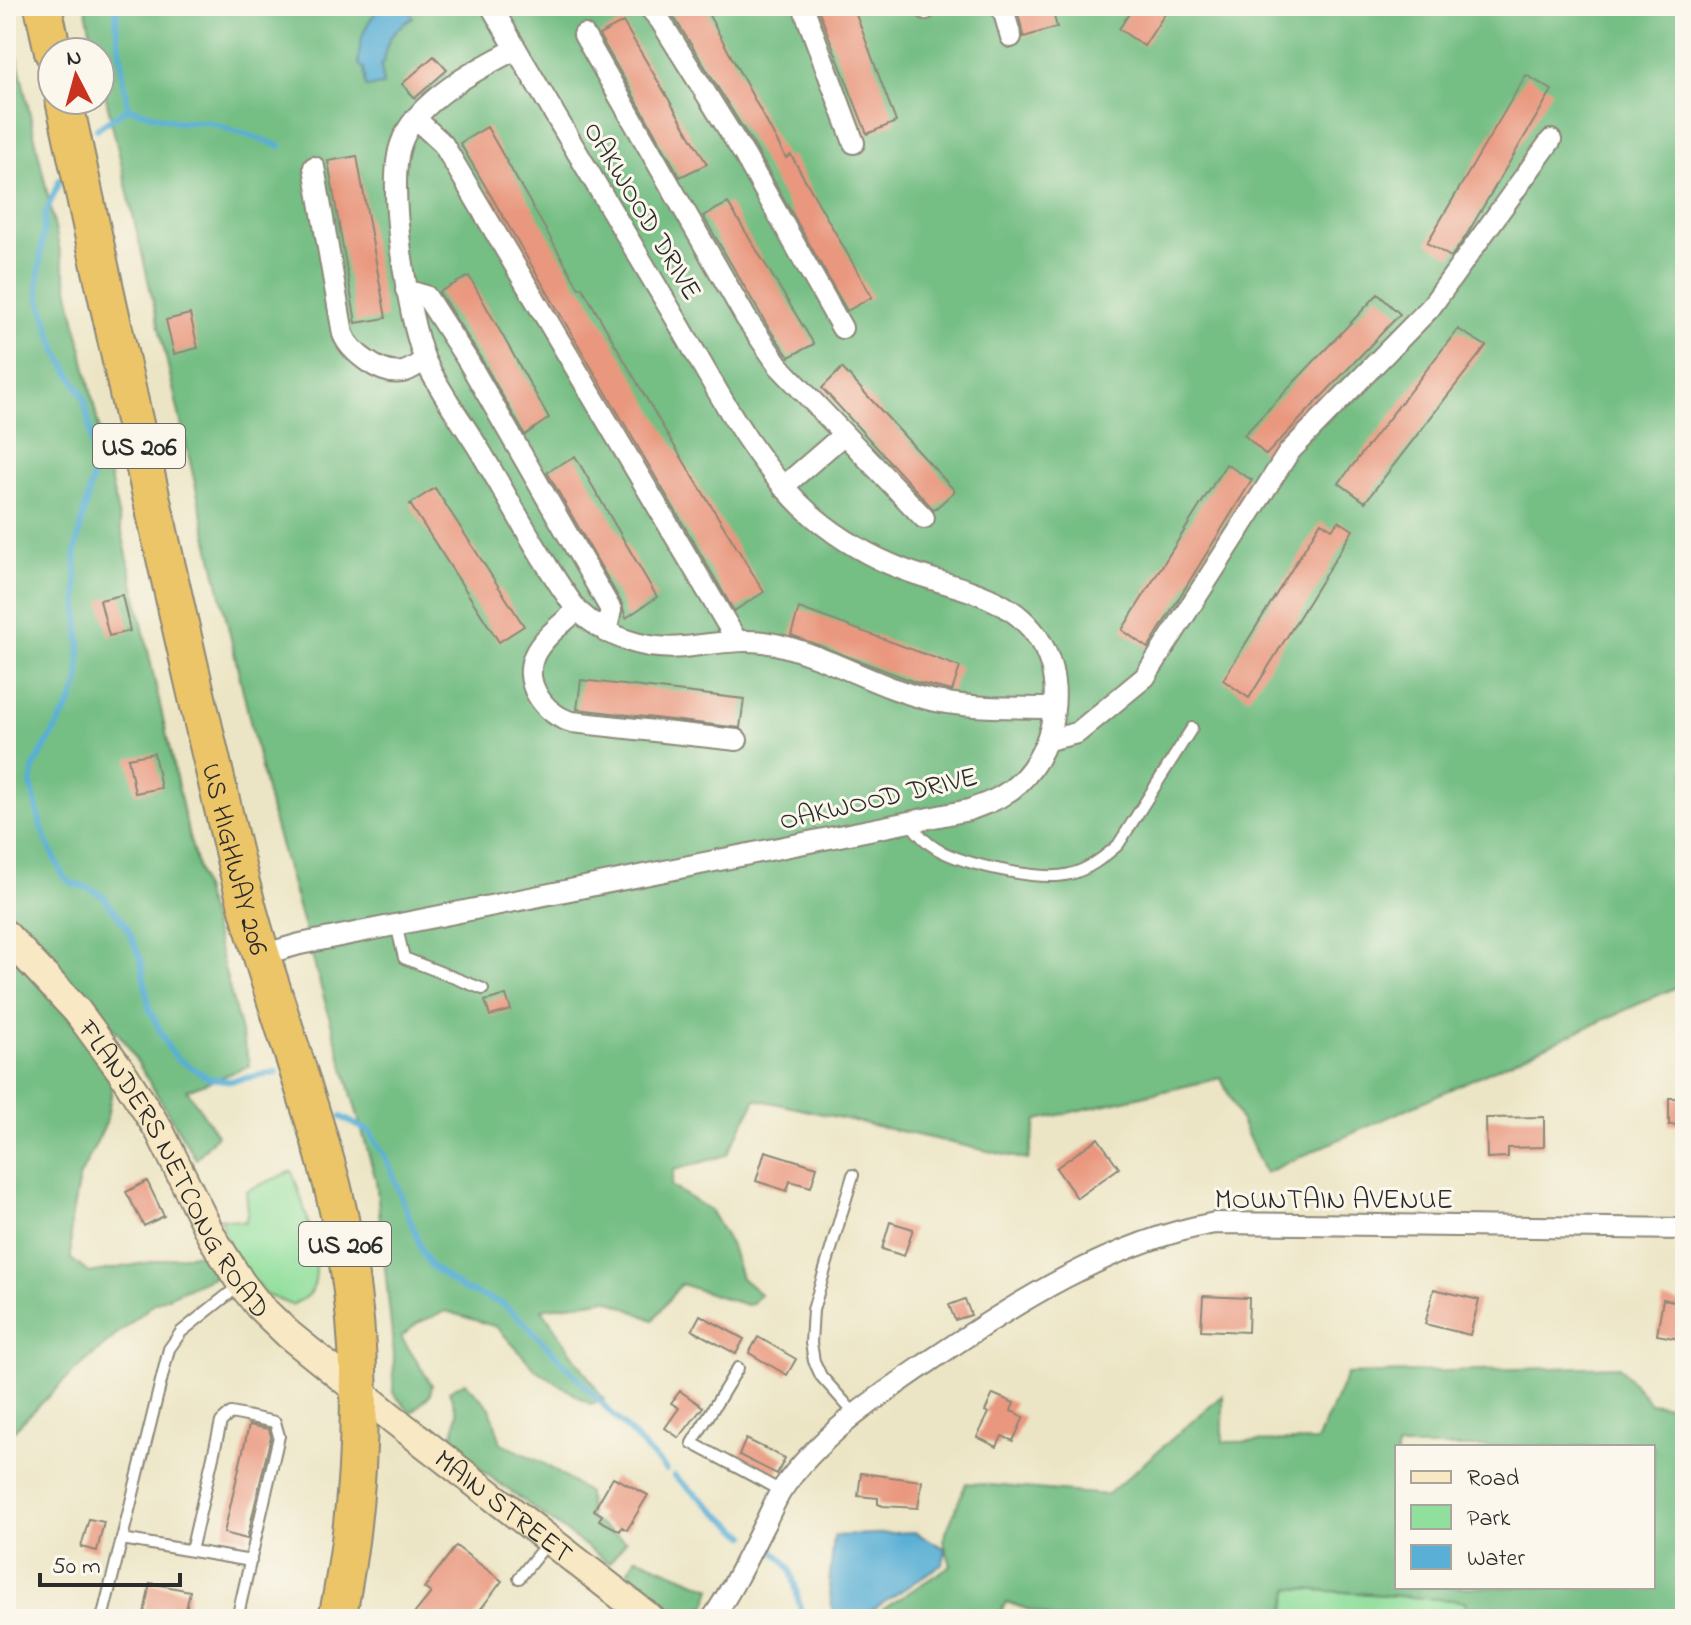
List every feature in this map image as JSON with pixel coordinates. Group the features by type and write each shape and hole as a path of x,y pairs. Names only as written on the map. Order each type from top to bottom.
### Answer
{"highway":[{"path":"43,6 50,36"},
{"name":"US HIGHWAY 206","path":"68,116 183,642 238,872 324,1155 340,1221 353,1303 359,1390 356,1491 337,1619"}],"main road":[{"name":"FLANDERS NETCONG ROAD","path":"6,935 77,1011 122,1072 160,1132 205,1224 241,1283 275,1322 359,1390"},
{"name":"MAIN STREET","path":"359,1390 651,1619"}],"street":[{"name":"OAKWOOD DRIVE","path":"261,955 396,924 969,810 1005,794 1028,773 1048,740 1054,708 1052,673 1046,653 1028,625 1014,612 977,591 906,571 864,551 815,518 783,487 751,443 700,359 491,6"},
{"path":"648,6 660,20 745,156 842,328"},
{"path":"803,6 854,143"},
{"path":"1002,6 1011,37"},
{"path":"584,35 746,318 779,366 924,518"},
{"path":"516,49 446,90 416,119 401,141 394,172 406,290 425,360 577,610 606,632 630,642 679,648 737,641 778,644 929,700 958,705 1054,708"},
{"path":"416,119 443,144 737,641"},
{"path":"1048,740 1077,733 1145,677 1289,452 1430,308 1551,140"},
{"path":"314,167 347,343 377,366 391,371 404,372 425,360"},
{"path":"406,290 426,296 468,361 611,610 606,632"},
{"path":"783,487 843,435"},
{"path":"577,610 546,639 536,652 532,666 536,693 551,713 572,722 737,740"},
{"name":"MOUNTAIN AVENUE","path":"712,1619 781,1491 854,1413 987,1322 1089,1267 1172,1231 1215,1223 1685,1229"}],"lane":[{"path":"910,823 921,838 939,851 961,858 1024,875 1071,874 1104,858 1118,845 1192,728"},
{"path":"396,924 404,958 483,989"},
{"path":"853,1175 813,1310 811,1343 821,1376 854,1413"},
{"path":"102,1619 169,1349 181,1332 241,1283"},
{"path":"738,1368 692,1443 781,1491"},
{"path":"191,1551 221,1422 231,1413 275,1422 279,1436 237,1619"},
{"path":"122,1539 251,1561"},
{"path":"519,1578 550,1539"}],"green space":[{"path":"6,6 188,832 250,1066 187,1090 217,1135 196,1159 124,1040 6,907"},
{"path":"85,6 1685,6 1685,983 1265,1173 1221,1078 1037,1120 1028,1160 756,1099 727,1155 674,1170 671,1186 710,1210 731,1246 741,1278 760,1294 752,1304 746,1305 681,1284 653,1320 607,1299 542,1309 604,1400 590,1404 535,1369 497,1327 446,1311 417,1323 401,1337 432,1385 430,1395 411,1413 393,1393 394,1355 376,1180 271,812 110,116 116,116 116,36 92,36"},
{"path":"6,950 80,1028 113,1084 106,1123 79,1178 71,1220 71,1259 89,1273 200,1253 215,1276 154,1303 71,1374 6,1438"},
{"path":"292,1171 307,1216 316,1269 309,1295 292,1305 266,1295 232,1254 220,1218 245,1222 248,1212 246,1191"},
{"path":"1619,1366 1650,1403 1685,1408 1685,1619 1470,1619 1465,1601 1290,1588 1283,1619 1056,1619 1006,1602 998,1619 868,1619 951,1565 943,1540 966,1483 1107,1495 1223,1395 1223,1442 1317,1441 1347,1374"},
{"path":"465,1382 490,1408 501,1443 545,1464 588,1493 590,1519 626,1541 609,1563 452,1445 457,1413 449,1391"},
{"path":"636,1557 711,1588 706,1606 679,1613 627,1573"},
{"path":"1289,1588 1465,1601 1470,1619 1283,1619"}],"water":[{"path":"383,6 405,8 413,18 396,31 386,47 381,65 383,85 366,87 364,68 359,65 361,40 367,25"},
{"path":"914,1532 946,1549 943,1563 859,1619 834,1619 829,1586 834,1536"}],"building":[{"path":"667,6 704,6 786,158 791,155 872,297 847,311 756,149"},
{"path":"817,6 853,6 896,122 867,134"},
{"path":"1016,6 1051,6 1057,27 1024,37"},
{"path":"1134,6 1170,6 1144,46 1119,29"},
{"path":"623,22 707,164 680,177 599,35"},
{"path":"434,56 447,70 415,98 402,84"},
{"path":"1526,75 1552,90 1451,257 1427,243"},
{"path":"487,127 579,288 582,287 764,592 734,611 460,143"},
{"path":"357,156 386,318 356,323 328,161"},
{"path":"728,203 814,344 789,357 703,216"},
{"path":"469,276 549,418 525,435 439,292"},
{"path":"1378,294 1400,314 1266,455 1244,435"},
{"path":"190,314 198,348 174,354 166,320"},
{"path":"1458,329 1486,346 1365,502 1339,483"},
{"path":"842,368 955,491 934,510 822,388"},
{"path":"575,456 657,597 626,618 622,604 547,472"},
{"path":"1226,464 1252,480 1148,648 1122,630"},
{"path":"435,488 524,626 499,642 410,504"},
{"path":"1339,521 1353,530 1249,698 1223,680 1321,522 1332,529"},
{"path":"122,595 130,631 109,636 100,600"},
{"path":"799,608 960,667 952,691 915,682 791,635"},
{"path":"581,680 744,699 740,728 577,709"},
{"path":"154,753 161,788 135,793 128,758"},
{"path":"506,995 511,1010 490,1016 485,1001"},
{"path":"1669,1098 1685,1098 1685,1124 1669,1125"},
{"path":"1544,1117 1544,1147 1508,1148 1508,1157 1487,1158 1486,1118"},
{"path":"1098,1138 1119,1168 1077,1198 1056,1168"},
{"path":"765,1151 817,1167 811,1187 790,1181 787,1191 756,1181"},
{"path":"147,1181 164,1216 144,1226 126,1192"},
{"path":"890,1222 913,1229 904,1256 882,1249"},
{"path":"1434,1289 1479,1300 1470,1335 1425,1324"},
{"path":"1203,1296 1249,1298 1248,1332 1201,1330"},
{"path":"965,1299 971,1315 955,1320 949,1305"},
{"path":"1663,1299 1685,1303 1685,1340 1657,1335"},
{"path":"700,1315 744,1339 736,1354 692,1330"},
{"path":"758,1337 796,1359 787,1375 749,1353"},
{"path":"680,1391 703,1407 679,1438 665,1428 679,1408 671,1403"},
{"path":"993,1394 1014,1403 1011,1411 1024,1417 1013,1441 1002,1436 997,1447 977,1437 989,1413 985,1411"},
{"path":"249,1425 269,1429 271,1436 247,1539 224,1533"},
{"path":"746,1439 785,1458 777,1474 739,1455"},
{"path":"861,1473 922,1481 918,1508 883,1506 878,1504 878,1498 858,1496"},
{"path":"613,1477 648,1495 627,1530 622,1527 620,1531 599,1520 602,1515 594,1510"},
{"path":"89,1519 104,1522 97,1551 81,1547"},
{"path":"456,1546 502,1581 473,1619 410,1619 431,1593 424,1588"},
{"path":"150,1583 190,1591 184,1619 143,1619"}],"waterway":[{"path":"117,6 116,23 128,108"},
{"path":"97,129 128,108 177,122 208,122 280,146"},
{"path":"60,179 45,215 39,296 57,351 84,398 91,435 93,474 75,552 79,682 72,701 34,766 31,784 42,830 63,876 73,884 103,896 127,927 141,960 149,1008 169,1049 179,1060 209,1078 230,1081 277,1072"},
{"path":"341,1117 370,1132 388,1162 430,1265 461,1288 503,1304 523,1321 666,1470"},
{"path":"674,1476 746,1536"},
{"path":"766,1546 790,1570 804,1619"}]}
